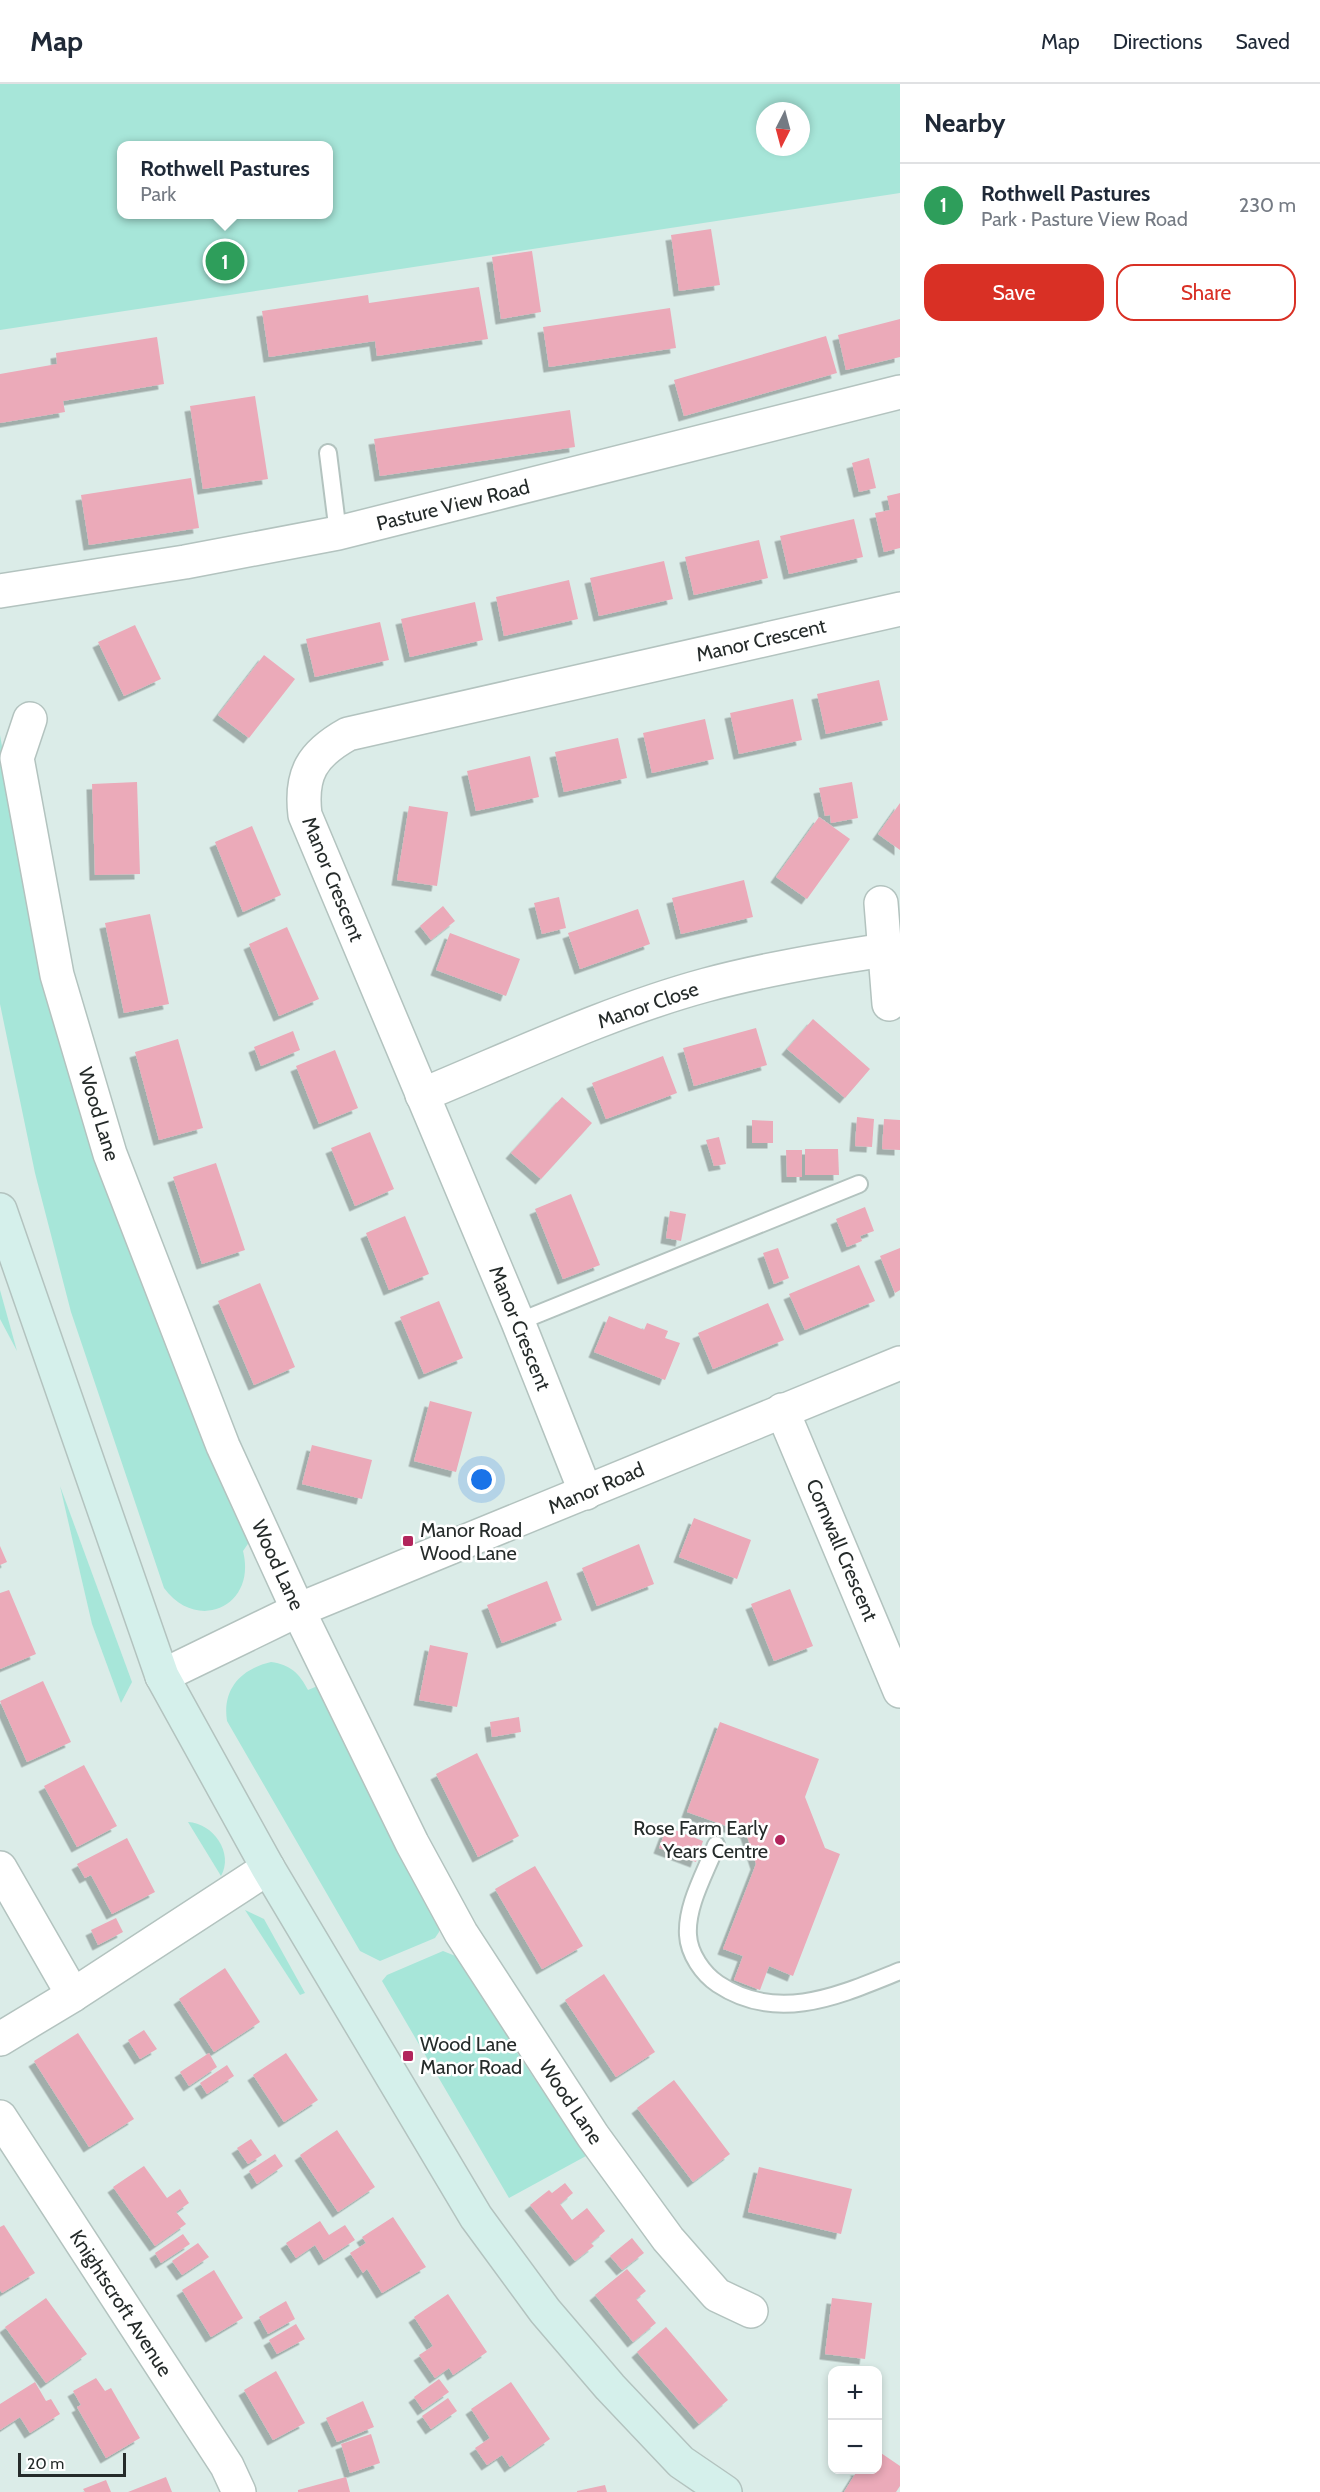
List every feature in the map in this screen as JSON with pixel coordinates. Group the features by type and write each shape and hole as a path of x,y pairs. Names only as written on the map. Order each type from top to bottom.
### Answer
{"street":[{"name":"Pasture View Road","path":"0,591 185,562 338,533 900,392"},
{"name":"Manor Crescent","path":"586,1493 518,1322 305,815 304,785 316,758 330,744 348,734 900,609"},
{"name":"Wood Lane","path":"30,719 17,758 57,975 107,1143 223,1446 298,1610 460,1933 520,2028 593,2136 668,2239 717,2295 751,2311"},
{"path":"881,903 889,1004"},
{"name":"Manor Close","path":"422,1095 603,1020 705,985 795,964 885,950"},
{"path":"0,1210 162,1676 268,1868 476,2217 545,2311 610,2387 681,2462 724,2492"},
{"name":"Manor Road","path":"162,1676 298,1610 900,1363"},
{"name":"Cornwall Crescent","path":"782,1410 900,1691"},
{"path":"0,1868 73,1995"},
{"path":"0,2039 73,1995 268,1868"},
{"name":"Knightscroft Avenue","path":"0,2117 227,2466 238,2492"}],"lane":[{"path":"328,453 338,533"},
{"path":"518,1322 859,1184"},
{"path":"717,1845 689,1914 687,1937 693,1955 708,1977 736,1996 769,2004 805,2003 844,1993 900,1971"}],"green space":[{"path":"0,84 900,84 900,193 0,330"},
{"path":"0,735 43,979 102,1181 177,1375 207,1445 252,1538 243,1551 245,1571 241,1587 233,1599 221,1607 207,1611 192,1609 177,1602 164,1588 71,1312 35,1173 0,1004"},
{"path":"0,1290 17,1351 0,1319"},
{"path":"60,1486 132,1682 121,1703 92,1624"},
{"path":"271,1662 284,1665 294,1671 308,1690 320,1685 439,1923 439,1932 435,1938 380,1961 360,1951 227,1721 228,1699 236,1682 251,1670"},
{"path":"188,1822 206,1828 219,1841 225,1858 221,1876"},
{"path":"245,1910 264,1919 305,1993 300,1995"},
{"path":"443,1951 458,1957 466,1965 514,2048 586,2156 509,2198 382,1981 387,1975"}],"building":[{"path":"711,229 720,285 679,291 671,235"},
{"path":"532,251 541,312 501,319 492,257"},
{"path":"479,287 488,339 377,356 375,341 269,357 262,311 368,295 369,303"},
{"path":"670,308 676,348 549,367 543,327"},
{"path":"900,319 900,357 846,370 838,335"},
{"path":"826,336 837,373 684,416 674,380"},
{"path":"157,337 164,384 63,401 65,412 0,423 0,374 57,364 56,353"},
{"path":"255,396 268,479 203,489 190,406"},
{"path":"570,410 575,447 380,476 374,439"},
{"path":"869,458 876,488 859,492 852,463"},
{"path":"191,478 199,528 89,545 81,495"},
{"path":"900,493 900,548 884,552 875,513 890,510 887,496"},
{"path":"854,519 863,557 789,574 780,536"},
{"path":"759,540 768,578 694,595 685,557"},
{"path":"664,561 673,599 599,616 590,578"},
{"path":"569,580 578,619 504,636 496,597"},
{"path":"475,602 483,640 410,657 401,619"},
{"path":"380,622 389,660 315,677 306,639"},
{"path":"135,625 161,679 124,696 98,642"},
{"path":"264,655 295,679 249,738 218,715"},
{"path":"879,680 888,720 826,734 817,694"},
{"path":"793,699 802,740 739,754 730,713"},
{"path":"705,719 714,759 652,773 643,733"},
{"path":"618,738 627,778 564,792 555,752"},
{"path":"530,756 539,797 476,811 467,771"},
{"path":"137,782 140,874 95,875 92,784"},
{"path":"852,782 858,818 831,823 830,815 825,816 819,788"},
{"path":"900,803 900,850 878,834"},
{"path":"409,806 448,812 437,886 397,880"},
{"path":"819,817 850,839 807,899 776,877"},
{"path":"252,826 281,895 243,912 215,842"},
{"path":"744,880 753,917 681,934 672,898"},
{"path":"559,897 566,928 542,934 534,903"},
{"path":"443,906 455,921 431,940 420,926"},
{"path":"638,909 650,944 580,969 568,933"},
{"path":"150,914 169,1004 124,1013 105,923"},
{"path":"287,927 319,999 279,1016 249,944"},
{"path":"450,933 520,959 506,996 436,970"},
{"path":"813,1019 870,1069 845,1098 787,1049"},
{"path":"756,1028 767,1065 694,1086 683,1048"},
{"path":"293,1031 300,1050 261,1066 254,1047"},
{"path":"178,1039 203,1128 159,1140 135,1052"},
{"path":"335,1050 358,1108 319,1124 296,1066"},
{"path":"663,1056 677,1093 606,1119 592,1083"},
{"path":"562,1097 592,1123 541,1179 511,1153"},
{"path":"857,1117 874,1119 872,1147 855,1146"},
{"path":"884,1119 900,1120 900,1150 882,1149"},
{"path":"752,1120 773,1121 773,1143 752,1143"},
{"path":"370,1132 394,1189 355,1206 331,1148"},
{"path":"719,1137 726,1164 714,1166 706,1140"},
{"path":"805,1149 838,1149 839,1175 805,1175"},
{"path":"786,1150 802,1150 802,1177 787,1177"},
{"path":"216,1163 245,1250 202,1264 173,1177"},
{"path":"571,1194 600,1265 563,1279 535,1209"},
{"path":"865,1207 874,1231 860,1236 862,1241 847,1247 836,1219"},
{"path":"670,1211 686,1214 681,1241 666,1238"},
{"path":"405,1216 429,1274 389,1290 366,1233"},
{"path":"778,1248 789,1278 774,1284 763,1253"},
{"path":"900,1248 900,1290 895,1293 880,1256"},
{"path":"859,1265 875,1301 805,1330 789,1294"},
{"path":"260,1283 295,1367 254,1385 218,1301"},
{"path":"439,1301 463,1358 424,1374 400,1317"},
{"path":"768,1303 784,1340 713,1369 698,1333"},
{"path":"609,1316 644,1330 647,1323 668,1331 665,1338 680,1343 665,1380 594,1352"},
{"path":"430,1401 472,1412 456,1472 414,1461"},
{"path":"312,1445 372,1460 362,1499 302,1484"},
{"path":"694,1518 751,1540 737,1579 679,1557"},
{"path":"639,1544 654,1584 597,1606 582,1568"},
{"path":"0,1546 7,1562 0,1565"},
{"path":"547,1581 562,1620 502,1643 487,1605"},
{"path":"790,1589 813,1646 774,1661 751,1604"},
{"path":"9,1590 36,1654 0,1669 0,1593"},
{"path":"430,1645 468,1653 457,1707 419,1700"},
{"path":"43,1681 71,1742 27,1762 0,1701"},
{"path":"519,1717 521,1732 492,1737 490,1722"},
{"path":"720,1722 819,1759 805,1797 825,1848 840,1854 793,1976 769,1966 760,1990 734,1980 743,1956 723,1949 756,1864 746,1833 687,1812"},
{"path":"477,1753 519,1836 478,1857 436,1774"},
{"path":"84,1765 117,1826 77,1847 44,1786"},
{"path":"667,1827 703,1841 696,1862 659,1848"},
{"path":"127,1838 155,1892 112,1914 91,1875 85,1878 77,1864"},
{"path":"535,1866 583,1946 542,1969 495,1889"},
{"path":"116,1918 123,1932 98,1945 91,1930"},
{"path":"225,1968 260,2022 214,2052 179,1999"},
{"path":"604,1974 655,2052 616,2077 565,2000"},
{"path":"144,2030 157,2049 140,2059 128,2040"},
{"path":"78,2033 134,2119 89,2147 34,2061"},
{"path":"209,2053 217,2067 189,2086 180,2072"},
{"path":"286,2053 318,2100 284,2122 253,2075"},
{"path":"227,2065 234,2076 207,2094 200,2083"},
{"path":"674,2080 730,2154 693,2182 637,2108"},
{"path":"337,2130 375,2187 338,2212 300,2155"},
{"path":"251,2139 262,2155 248,2164 237,2148"},
{"path":"275,2154 283,2166 257,2184 249,2171"},
{"path":"144,2166 167,2198 180,2189 189,2203 176,2212 186,2224 155,2246 113,2187"},
{"path":"759,2167 852,2189 841,2234 748,2212"},
{"path":"565,2183 573,2193 560,2204 572,2220 587,2208 605,2231 591,2243 594,2246 575,2261 530,2205 549,2190 552,2193"},
{"path":"393,2217 426,2267 382,2293 367,2269 363,2273 350,2253 366,2243 362,2237"},
{"path":"320,2221 329,2235 345,2225 355,2240 324,2260 315,2245 296,2258 286,2243"},
{"path":"4,2225 35,2273 2,2293 0,2290 0,2227"},
{"path":"183,2234 190,2244 161,2263 155,2253"},
{"path":"632,2238 644,2253 622,2270 610,2256"},
{"path":"198,2243 209,2257 182,2275 172,2261"},
{"path":"627,2269 646,2291 636,2299 656,2323 633,2342 595,2295"},
{"path":"214,2270 243,2318 211,2337 182,2290"},
{"path":"448,2294 487,2352 453,2375 449,2368 435,2378 419,2355 433,2346 414,2317"},
{"path":"46,2298 87,2354 46,2383 5,2327"},
{"path":"832,2298 872,2303 865,2359 825,2354"},
{"path":"286,2301 295,2319 268,2334 259,2317"},
{"path":"296,2324 305,2339 277,2354 269,2340"},
{"path":"666,2327 728,2400 699,2424 637,2352"},
{"path":"276,2371 305,2423 273,2440 244,2390"},
{"path":"96,2378 105,2391 111,2388 140,2438 106,2458 77,2407 81,2405 73,2391"},
{"path":"439,2379 449,2392 423,2410 414,2397"},
{"path":"35,2382 46,2401 51,2399 60,2414 30,2433 20,2417 0,2430 0,2404"},
{"path":"511,2382 550,2439 510,2467 502,2455 487,2465 475,2448 490,2438 471,2409"},
{"path":"448,2398 457,2411 431,2429 422,2416"},
{"path":"363,2401 374,2427 337,2442 326,2418"},
{"path":"371,2434 380,2463 350,2473 341,2444"},
{"path":"882,2454 900,2466 900,2486 896,2492 844,2492 855,2474 882,2474"},
{"path":"166,2477 172,2492 128,2492"},
{"path":"346,2477 350,2492 298,2492 298,2490"},
{"path":"106,2480 111,2492 85,2492 83,2489"},
{"path":"605,2485 607,2492 577,2492 577,2491"}],"place":[{"name":"Rothwell Pastures","path":"225,261"},
{"name":"Manor Road Wood Lane","path":"408,1541"},
{"name":"Rose Farm Early Years Centre","path":"780,1840"},
{"name":"Wood Lane Manor Road","path":"408,2056"}]}
